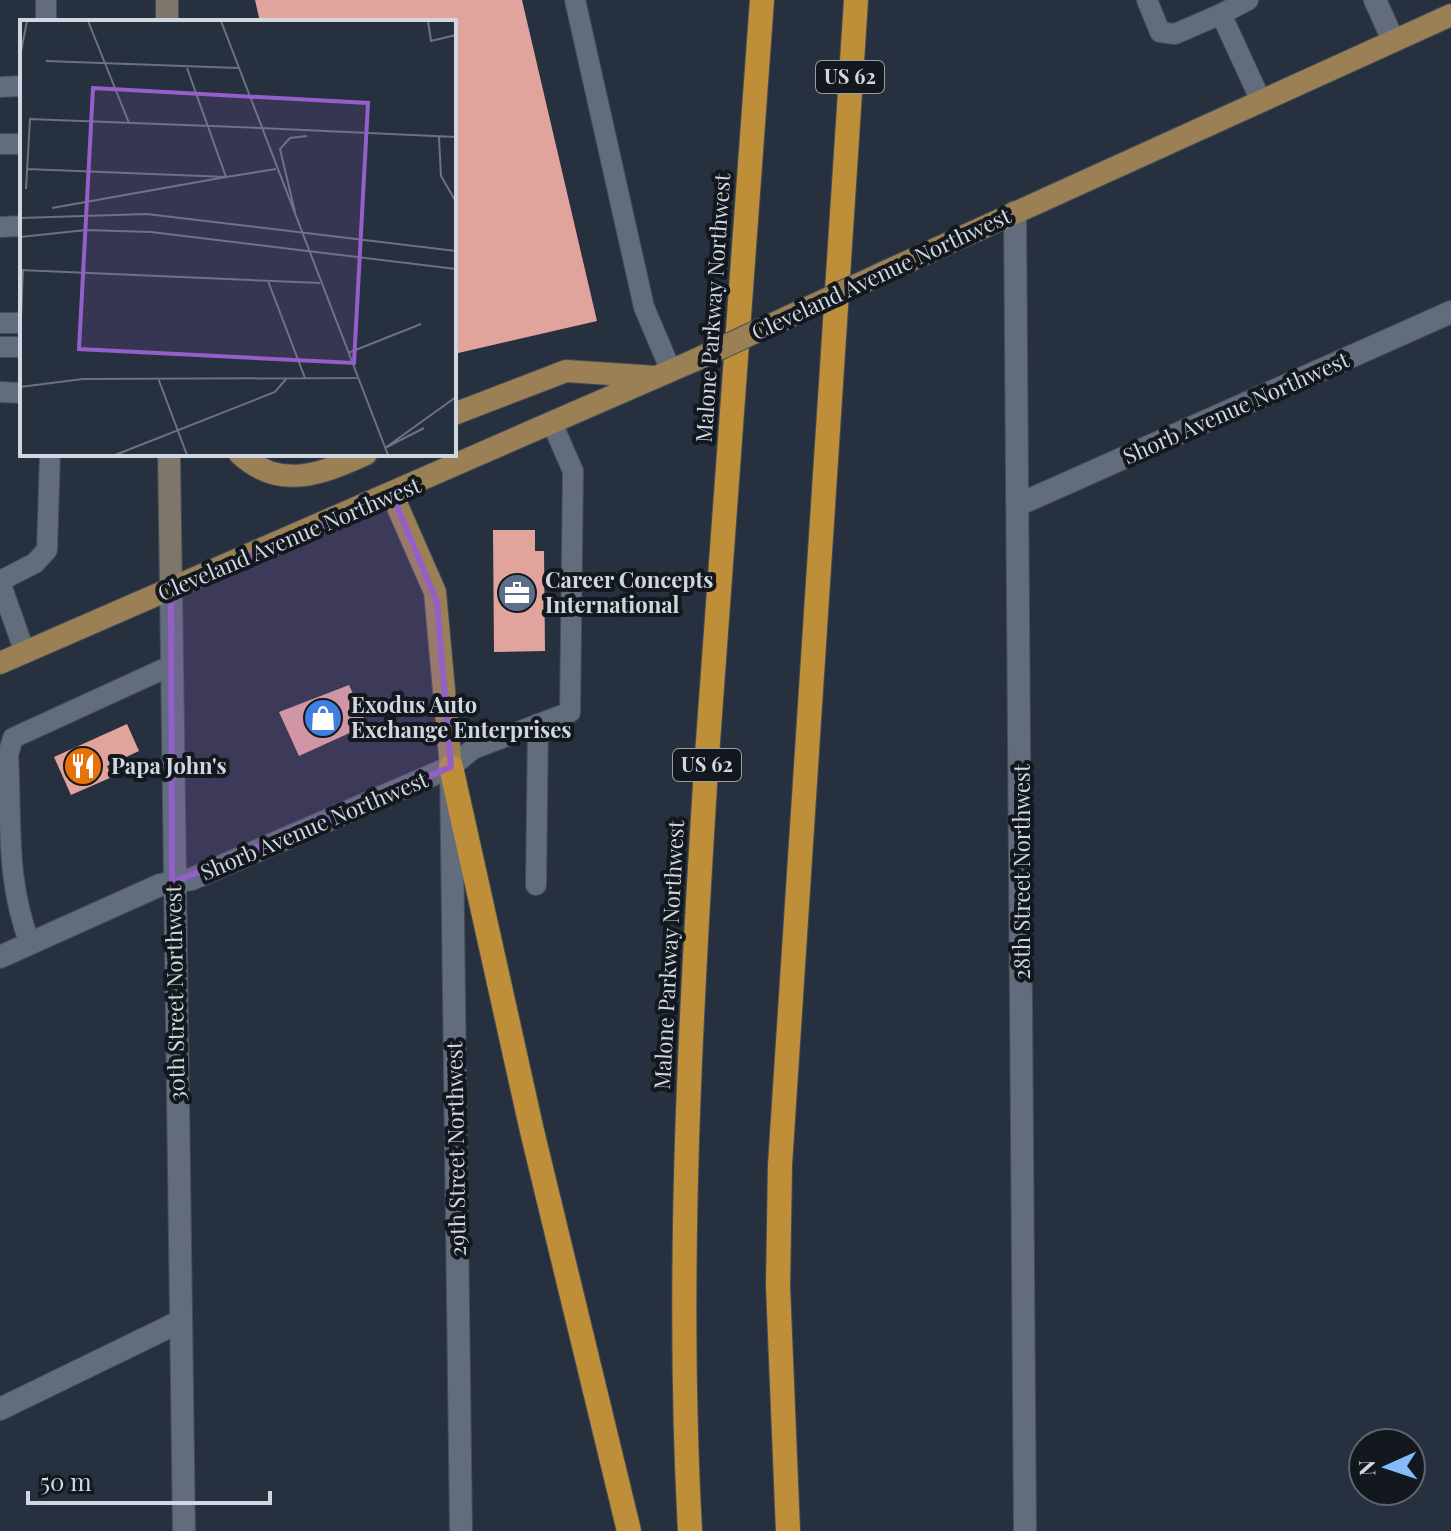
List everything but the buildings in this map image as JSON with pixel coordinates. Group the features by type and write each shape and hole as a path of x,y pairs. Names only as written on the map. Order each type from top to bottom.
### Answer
{"highway":[{"name":"Malone Parkway Northwest","path":"690,1531 683,1398 683,1195 692,990 762,0"},
{"name":"US 62","path":"788,1531 778,1286 780,1165 856,0"},
{"path":"451,767 532,1131 629,1531"}],"main road":[{"name":"Cleveland Avenue Northwest","path":"0,663 664,374 1451,15"},
{"path":"456,413 566,371 664,374"},
{"name":"30th Street Northwest","path":"169,456 171,590"},
{"path":"242,456 257,468 281,477 305,477 331,470 362,456"},
{"path":"392,494 435,592 451,767"}],"street":[{"path":"1375,0 1393,40"},
{"name":"28th Street Northwest","path":"1015,212 1020,504 1025,1531"},
{"name":"Shorb Avenue Northwest","path":"1020,504 1451,312"},
{"name":"30th Street Northwest","path":"171,590 172,883 184,1531"},
{"name":"Shorb Avenue Northwest","path":"0,957 160,885 192,879 451,767"},
{"name":"29th Street Northwest","path":"451,767 461,1531"},
{"path":"0,1409 181,1321"}],"lane":[{"path":"575,0 644,307 664,374"},
{"path":"1147,0 1160,32 1175,34 1248,0"},
{"path":"1221,14 1261,101"},
{"path":"0,87 20,86"},
{"path":"0,227 20,226"},
{"path":"451,767 473,749 570,712 573,471 552,423"},
{"path":"25,653 0,581 35,563 47,550 50,456"},
{"path":"30,944 17,909 11,870 8,755 13,738 170,666"},
{"path":"536,885 538,724"}],"highlighted area":[{"path":"392,494 437,602 451,767 172,883 171,590"}],"place":[{"name":"Career Concepts International","path":"517,593"},
{"name":"Exodus Auto Exchange Enterprises","path":"323,718"},
{"name":"Papa John's","path":"83,766"}]}
